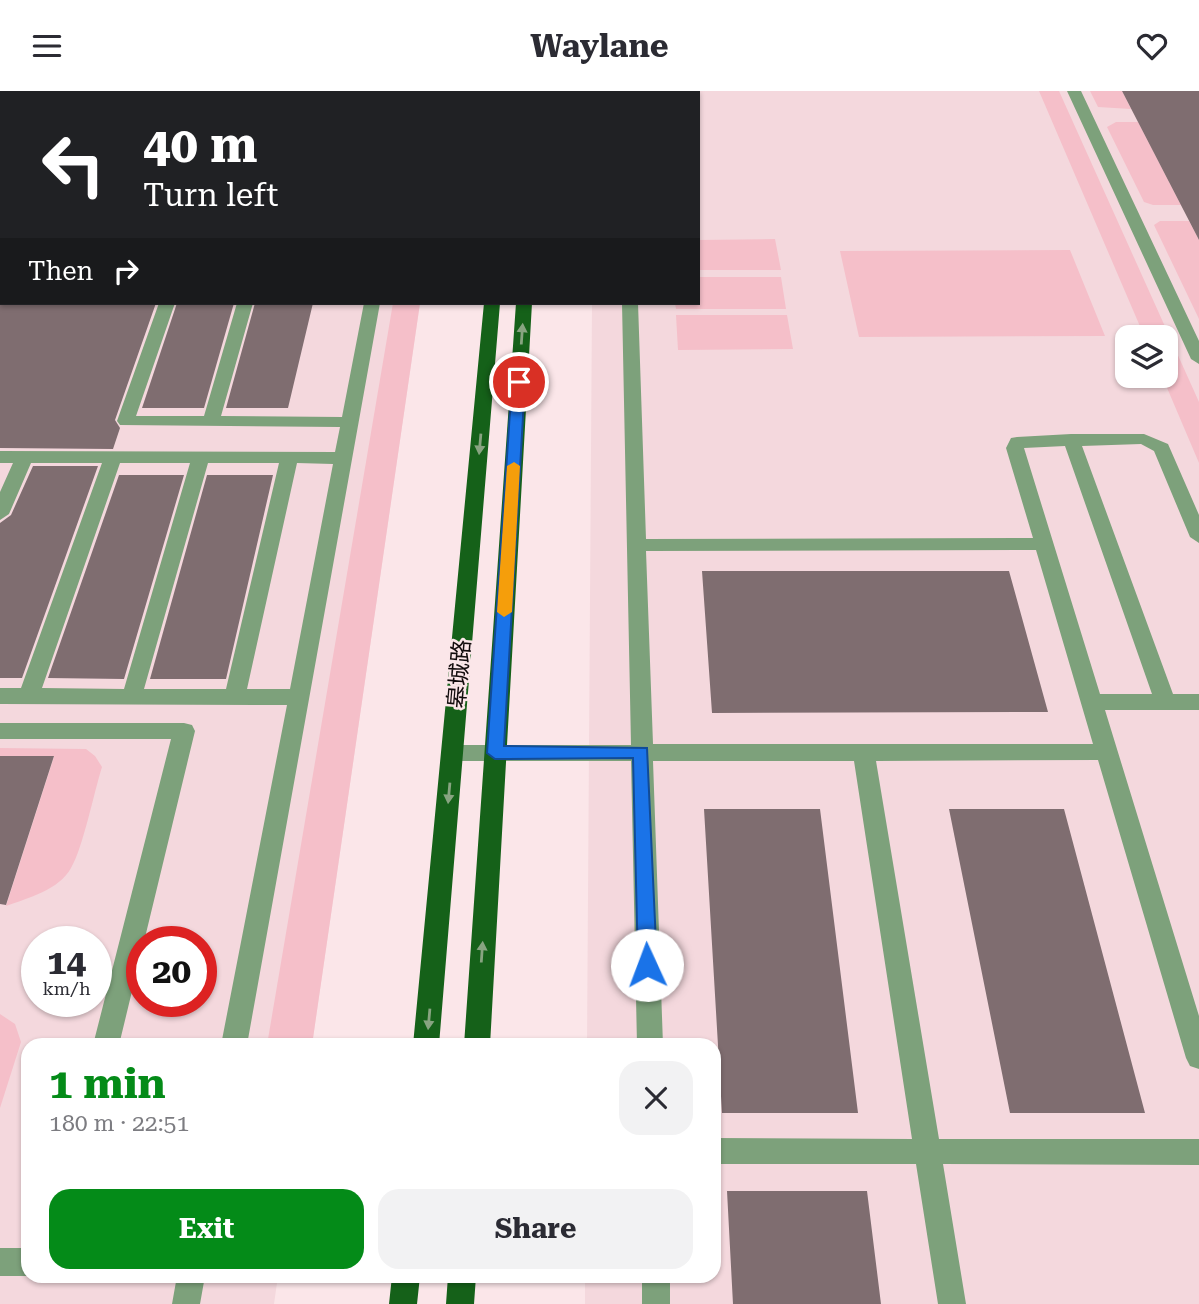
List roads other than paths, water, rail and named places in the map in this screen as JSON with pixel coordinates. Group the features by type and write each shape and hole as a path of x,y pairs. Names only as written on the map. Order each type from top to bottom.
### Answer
{"main road":[{"name":"皋城路","path":"427,1038 492,305"},
{"name":"皋城路","path":"477,1038 524,305"},
{"path":"403,1304 405,1283"},
{"path":"460,1304 462,1283"}],"lane":[{"path":"1074,91 1199,359"},
{"path":"166,305 125,421 350,422"},
{"path":"211,421 244,305"},
{"path":"235,1038 372,305"},
{"path":"630,305 649,1038"},
{"path":"1199,537 1162,448 1156,442 1144,439 1025,439 1017,442 1016,448 1044,544 1199,1058"},
{"path":"1071,439 1165,702"},
{"path":"0,457 343,457"},
{"path":"0,514 24,457"},
{"path":"29,696 113,457"},
{"path":"132,696 200,457"},
{"path":"235,696 289,457"},
{"path":"636,545 1044,544"},
{"path":"0,696 299,697"},
{"path":"1092,702 1199,702"},
{"path":"0,731 184,731 108,1038"},
{"path":"864,752 952,1304"},
{"path":"452,753 1107,752"},
{"path":"721,1151 1199,1152"},
{"path":"0,1262 21,1262"},
{"path":"186,1304 190,1283"},
{"path":"656,1283 656,1304"}]}
